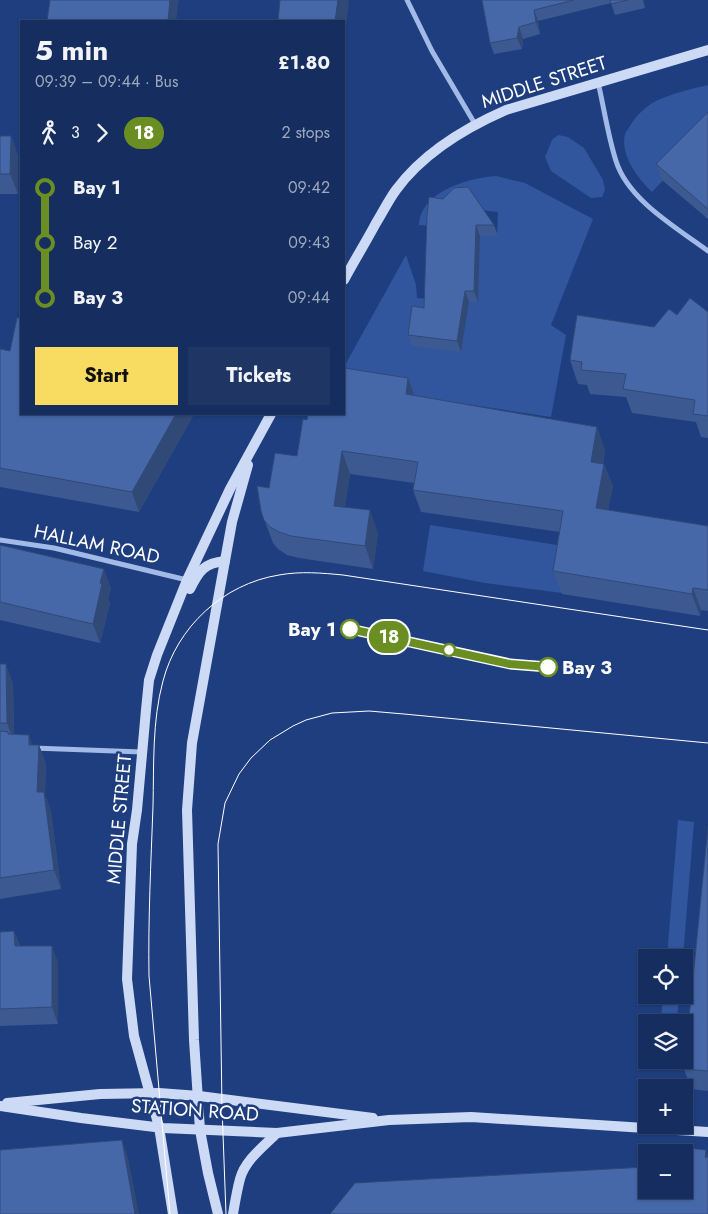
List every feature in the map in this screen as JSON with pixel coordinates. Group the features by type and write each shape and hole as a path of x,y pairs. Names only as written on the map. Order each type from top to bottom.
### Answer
{"main road":[{"name":"MIDDLE STREET","path":"345,278 395,191 407,176 430,154 475,124 506,110 708,50"},
{"name":"MIDDLE STREET","path":"173,1214 159,1127 134,1036 126,979 132,844 150,680 157,655 187,580 230,489 270,415"},
{"name":"MIDDLE STREET","path":"218,1214 200,1130 194,1040 187,810 192,743 225,560 232,522 254,444"},
{"path":"157,655 171,638 187,594 201,570 212,562 225,560"},
{"name":"STATION ROAD","path":"0,1105 100,1094 149,1094 199,1096 389,1120"},
{"name":"STATION ROAD","path":"0,1105 80,1118 159,1127 277,1133 389,1120 471,1117 708,1132"},
{"path":"233,1214 240,1177 256,1153 277,1133"}],"street":[{"path":"407,0 432,51 475,124"},
{"path":"597,82 616,162 628,185 656,212 708,251"},
{"name":"HALLAM ROAD","path":"0,540 54,548 187,580"},
{"path":"26,747 142,752"}],"shaded area":[{"path":"708,85 708,133 652,192 631,166 625,150 626,133 639,114 652,103 675,93"},
{"path":"558,135 568,137 584,148 603,180 605,190 602,197 591,198 551,171 545,157 552,140"},
{"path":"496,176 525,183 593,219 551,325 566,335 551,417 466,404 463,425 345,383 345,365 406,255 416,285 417,298 429,299 480,236 497,236 498,212 480,210 431,226 419,225 422,213 428,203 437,195 460,183"},
{"path":"430,525 564,546 562,593 485,583 423,571"},
{"path":"678,820 694,822 684,949 668,949"},
{"path":"662,1004 678,1004 678,1014 662,1014"}],"building":[{"path":"50,0 170,0 168,20 47,20"},
{"path":"280,0 338,0 335,20 278,20"},
{"path":"482,0 574,0 534,10 536,22 519,27 517,38 490,43"},
{"path":"610,0 628,0 611,4"},
{"path":"708,112 708,209 656,164"},
{"path":"0,136 11,136 10,174 0,174"},
{"path":"468,187 494,225 476,225 474,291 465,291 457,341 408,335 412,306 424,308 429,197 443,199 454,188"},
{"path":"690,298 708,312 708,416 693,414 695,400 623,389 626,374 581,370 582,362 570,360 577,315 654,327 669,309 677,315"},
{"path":"17,318 20,318 20,415 175,415 132,492 0,468 0,349 10,351"},
{"path":"345,368 408,378 406,394 597,427 591,462 604,464 596,508 708,526 708,590 693,588 692,594 553,571 563,511 413,490 418,462 342,451 334,506 370,510 365,546 291,536 279,532 270,527 264,520 257,486 269,488 275,453 297,456 303,419 307,420 308,415 345,415"},
{"path":"0,545 104,569 93,624 0,602"},
{"path":"0,664 6,664 7,723 0,723"},
{"path":"0,731 8,732 8,734 29,735 29,745 39,745 37,792 44,792 54,870 0,878"},
{"path":"708,826 708,1071 684,1069 693,1069 693,1014 689,1014 690,1004 693,1004 693,978"},
{"path":"14,931 15,946 52,946 52,1007 0,1009 0,932"},
{"path":"122,1140 135,1214 0,1214 0,1150"},
{"path":"693,1149 706,1150 705,1157 708,1158 708,1214 330,1214 355,1183 638,1167 638,1199 693,1199"}],"tram line":[{"path":"170,1214 149,976 154,743 159,696 163,681 179,643 191,626 221,598 239,588 279,575 311,573 343,575 708,630"},
{"path":"226,1214 222,1107 218,844 225,803 239,774 251,758 270,740 306,720 332,713 369,711 708,743"}],"bus line":[{"name":"18","path":"350,629 510,664 548,667"}],"place":[{"name":"Bay 1","path":"350,629"},
{"name":"Bay 3","path":"548,667"}]}
